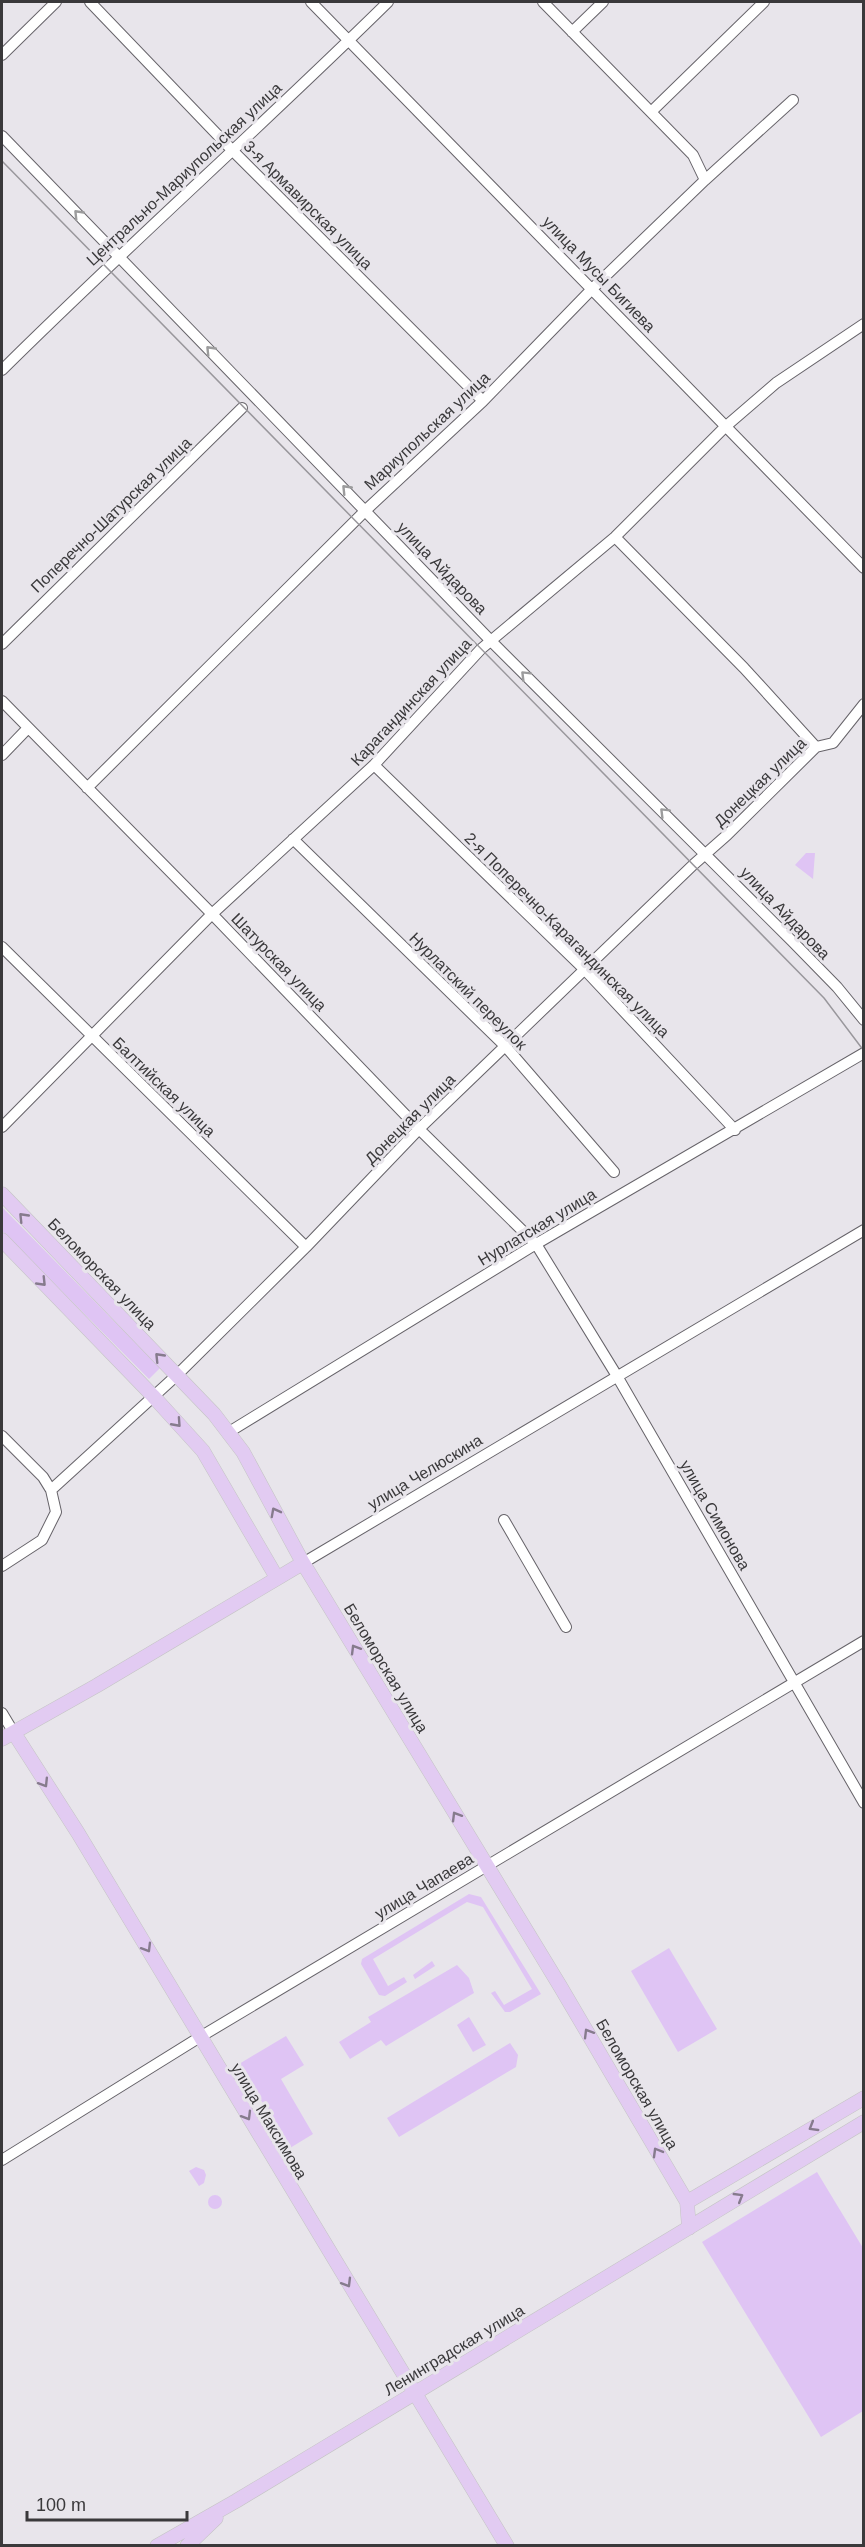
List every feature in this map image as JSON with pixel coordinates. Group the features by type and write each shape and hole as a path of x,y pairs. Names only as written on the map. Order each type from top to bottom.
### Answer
{"main road":[{"name":"Беломорская улица","path":"2,1194 229,1432 256,1474 303,1563 687,2202"},
{"path":"2,1240 203,1451 277,1578"},
{"name":"улица Челюскина","path":"8,1736 303,1563"},
{"name":"улица Максимова","path":"8,1736 84,1843 507,2546"},
{"path":"689,2228 687,2202 864,2098"},
{"name":"Ленинградская улица","path":"157,2546 236,2501 864,2122"},
{"name":"Ленинградская улица","path":"187,2546 236,2501"}],"street":[{"path":"2,55 56,2"},
{"name":"3-я Армавирская улица","path":"90,2 232,150 483,401"},
{"name":"улица Мусы Бигиева","path":"311,2 593,288 725,427 864,568"},
{"name":"Центрально-Мариупольская улица","path":"2,370 388,2"},
{"path":"543,2 693,155 705,180"},
{"path":"572,32 603,2"},
{"path":"652,111 764,2"},
{"name":"Мариупольская улица","path":"87,788 366,510 483,401 593,288 705,180 793,100"},
{"name":"улица Айдарова","path":"2,136 491,641 837,987 864,1020"},
{"name":"Карагандинская улица","path":"2,1126 212,914 374,765 491,641 615,537 725,427 776,383 864,324"},
{"name":"Поперечно-Шатурская улица","path":"2,644 242,408"},
{"path":"615,537 744,668 816,747"},
{"name":"Шатурская улица","path":"2,701 419,1129 536,1244"},
{"name":"Донецкая улица","path":"51,1490 177,1375 306,1248 419,1129 705,853 727,835 816,747 833,743 864,704"},
{"path":"2,754 28,728"},
{"name":"2-я Поперечно-Карагандинская улица","path":"374,765 585,970 735,1130"},
{"name":"Нурлатский переулок","path":"293,839 506,1047 614,1172"},
{"name":"Балтийская улица","path":"2,947 306,1248"},
{"name":"Нурлатская улица","path":"229,1432 536,1244 864,1053"},
{"name":"улица Челюскина","path":"303,1563 864,1230"},
{"name":"улица Симонова","path":"536,1244 617,1376 864,1803"},
{"path":"2,1436 43,1477 51,1490 56,1512 42,1540 2,1566"},
{"path":"504,1520 566,1627"},
{"name":"улица Чапаева","path":"2,2160 200,2037 864,1641"},
{"name":"улица Максимова","path":"2,1713 8,1736"}],"shaded area":[{"path":"806,853 815,853 813,879 795,865"},
{"path":"2,1207 160,1368 149,1379 2,1231"},
{"path":"469,1894 481,1897 541,1994 510,2012 505,2012 491,1993 495,1991 504,2005 532,1989 483,1907 467,1902 373,1959 388,1986 404,1977 407,1982 385,1996 379,1995 361,1964 362,1959"},
{"path":"669,1948 717,2029 678,2052 631,1971"},
{"path":"432,1961 435,1966 415,1979 413,1975"},
{"path":"457,1965 469,1978 474,1993 386,2046 381,2040 350,2059 339,2042 371,2022 368,2017"},
{"path":"469,2017 486,2045 473,2052 457,2025"},
{"path":"286,2036 304,2065 281,2079 313,2134 290,2148 239,2064"},
{"path":"510,2043 518,2055 516,2067 399,2137 387,2118"},
{"path":"196,2167 204,2170 206,2175 204,2183 199,2186 189,2171"},
{"path":"817,2172 863,2248 863,2411 821,2437 702,2242"},
{"path":"215,2195 220,2197 222,2202 220,2207 215,2209 210,2207 208,2202 210,2197"}],"tram line":[{"path":"2,161 824,998 864,1051"}]}
